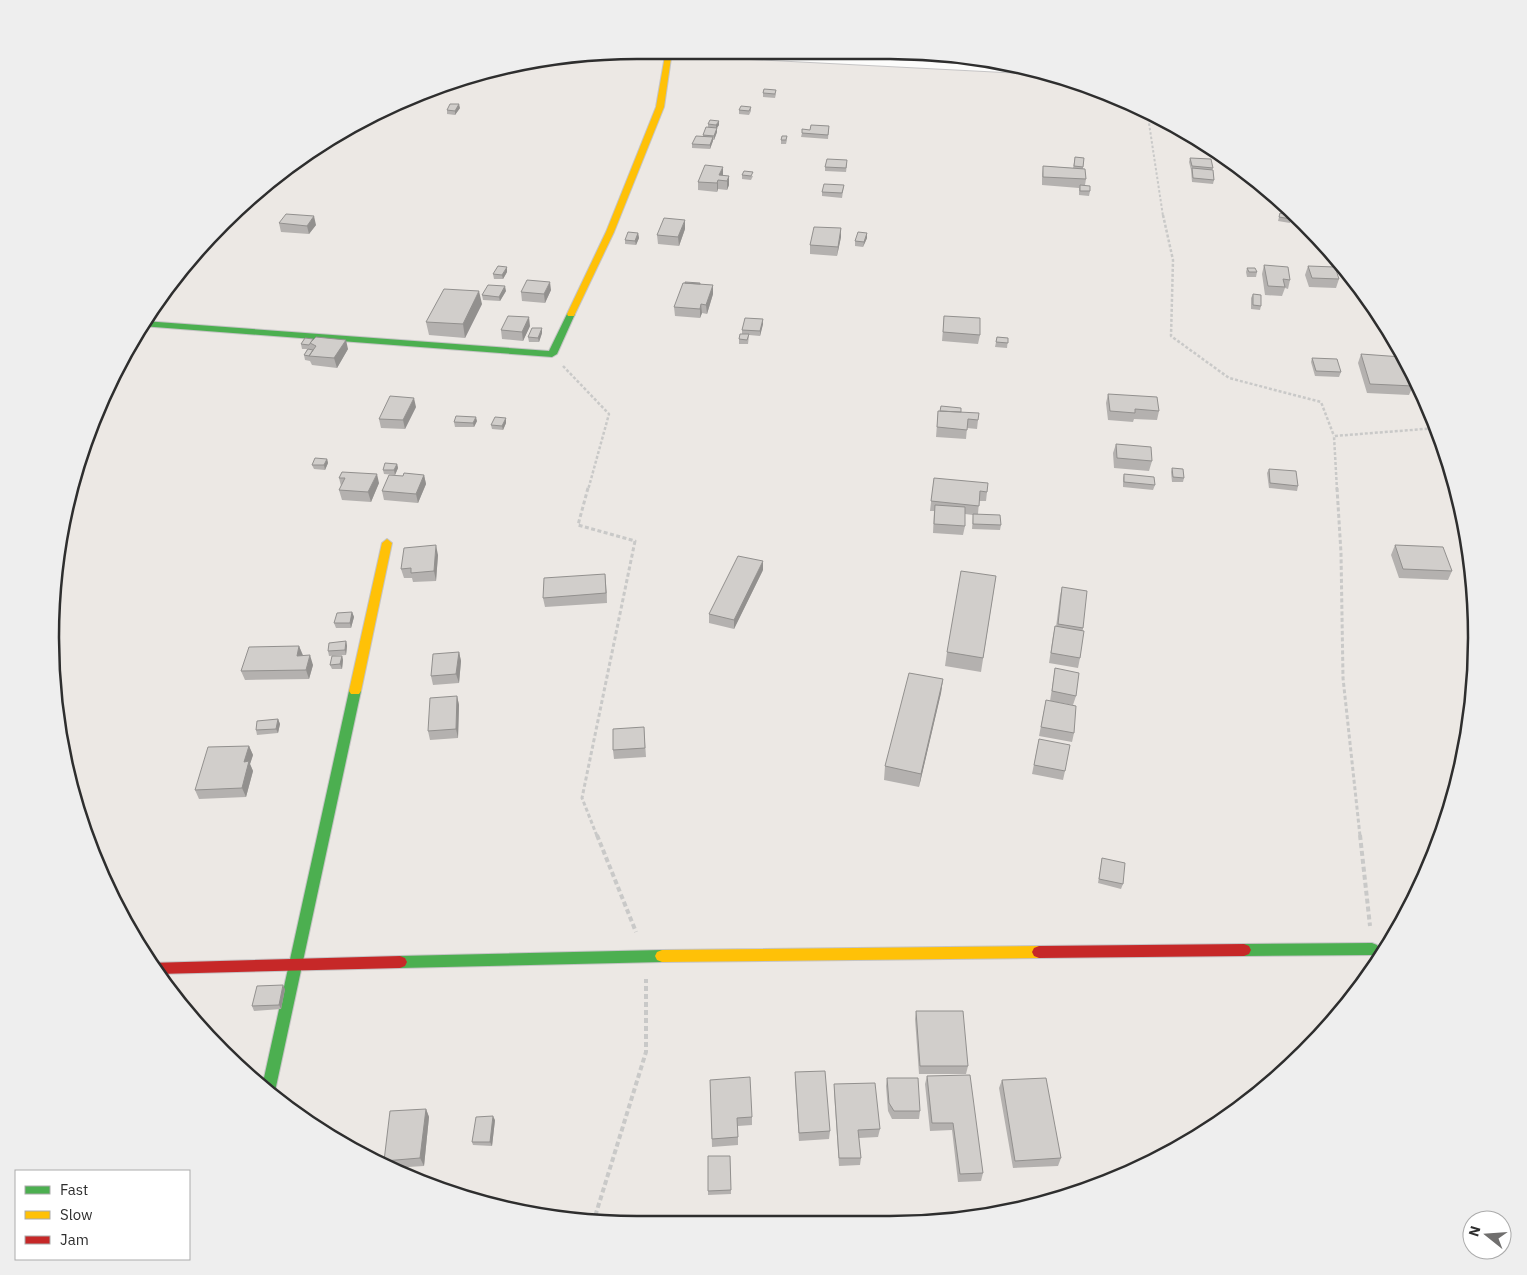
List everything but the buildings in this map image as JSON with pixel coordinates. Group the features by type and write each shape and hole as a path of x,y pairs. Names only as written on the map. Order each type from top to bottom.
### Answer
{"street":[{"path":"151,325 552,354 610,232 660,107 668,59"},
{"path":"826,59 983,67"},
{"path":"270,1084 387,543"},
{"path":"162,968 646,956 1372,950"}],"path":[{"path":"1148,120 1158,193 1173,260 1171,336 1229,378 1321,402 1334,436 1342,553 1343,678 1372,950"},
{"path":"552,354 609,414 578,526 635,541 582,798 646,956 646,1052 596,1215"},
{"path":"1334,436 1429,429"}],"traffic: fast":[{"path":"151,325 552,354 571,314"},
{"path":"270,1084 355,691"},
{"path":"1244,950 1372,949"},
{"path":"400,962 662,956"}],"traffic: slow":[{"path":"571,314 610,232 660,107 668,59"},
{"path":"355,691 387,543"},
{"path":"662,956 1039,952"}],"traffic: jam":[{"path":"1039,952 1244,950"},
{"path":"162,968 400,962"}]}
